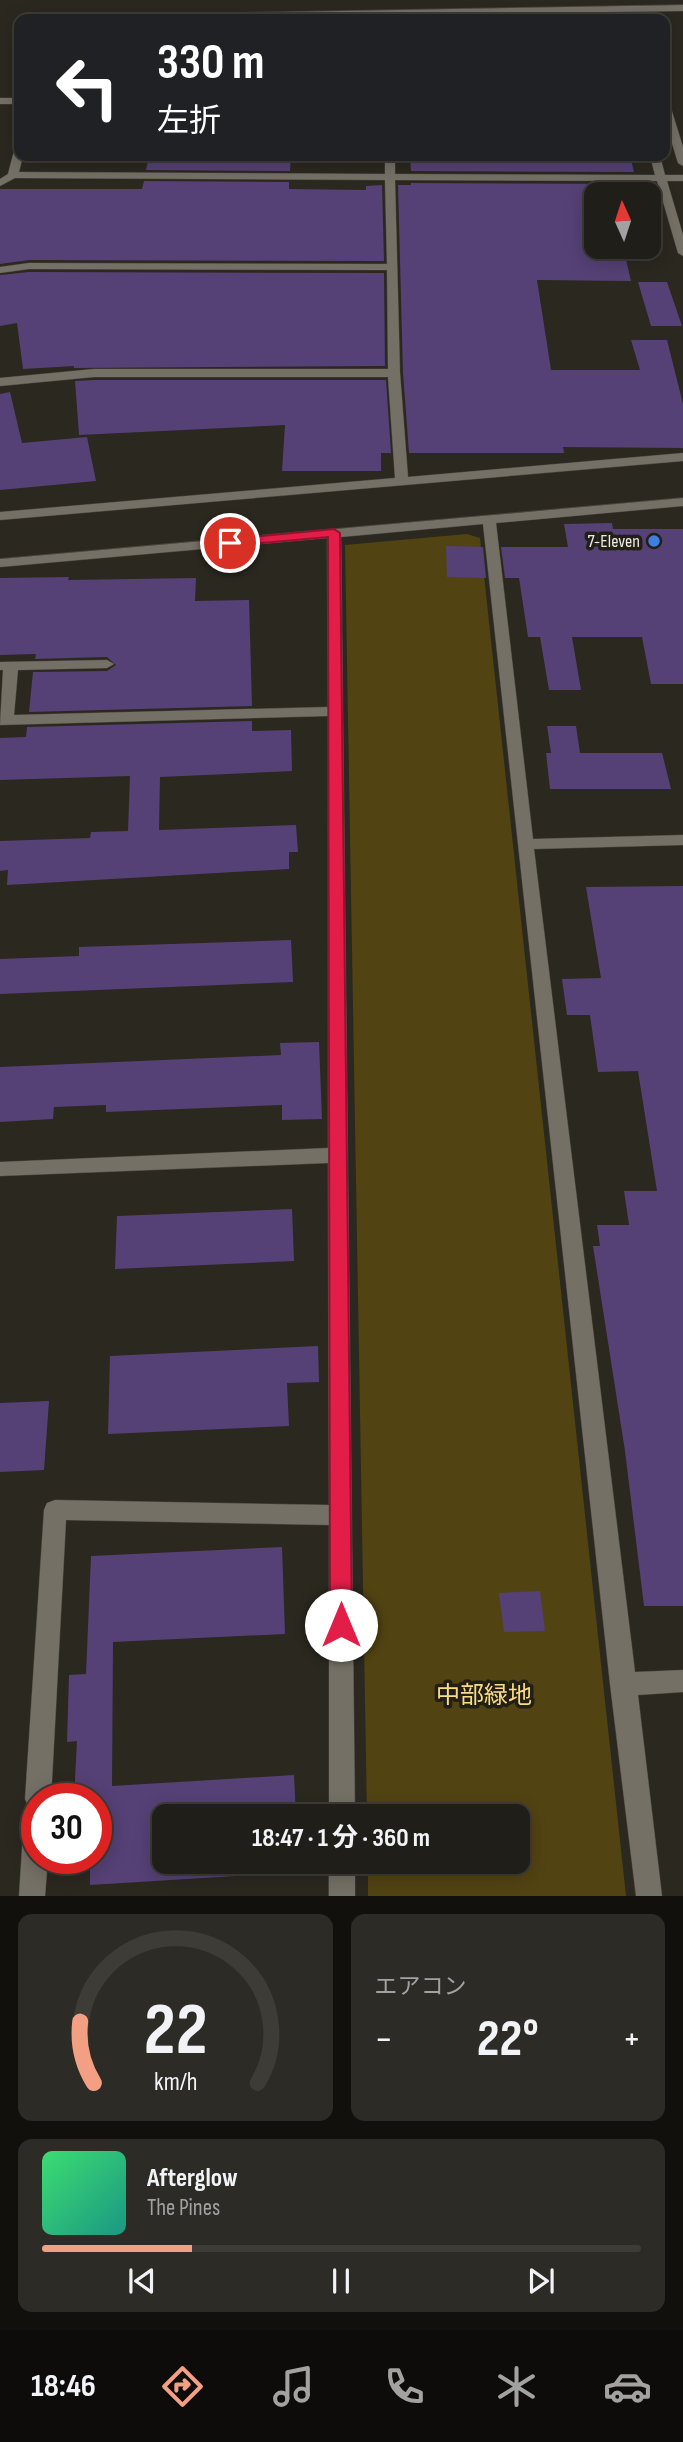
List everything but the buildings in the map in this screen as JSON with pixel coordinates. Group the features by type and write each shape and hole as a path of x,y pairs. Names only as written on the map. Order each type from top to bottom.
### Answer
{"street":[{"path":"409,14 614,4 683,8"},
{"path":"670,121 683,163"},
{"path":"13,175 17,161"},
{"path":"390,161 394,373 402,483"},
{"path":"656,161 683,253"},
{"path":"0,183 13,175 683,178"},
{"path":"0,270 29,266 392,267"},
{"path":"0,382 94,373 394,373"},
{"path":"0,516 683,457"},
{"path":"0,563 683,502"},
{"path":"489,519 622,1684 649,1896"},
{"path":"334,533 342,1804"},
{"path":"107,664 5,665 3,720 336,711"},
{"path":"525,844 683,840"},
{"path":"0,1169 339,1155"},
{"path":"39,1783 55,1510 340,1515"},
{"path":"622,1684 683,1681"},
{"path":"32,1896 33,1874"},
{"path":"342,1874 342,1896"}],"green space":[{"name":"中部緑地","path":"467,534 480,538 626,1896 368,1896 368,1874 530,1874 530,1804 367,1804 345,545"}],"place":[{"name":"7-Eleven","path":"654,541"}],"route":[{"path":"230,543 334,533 341,1625"}]}
